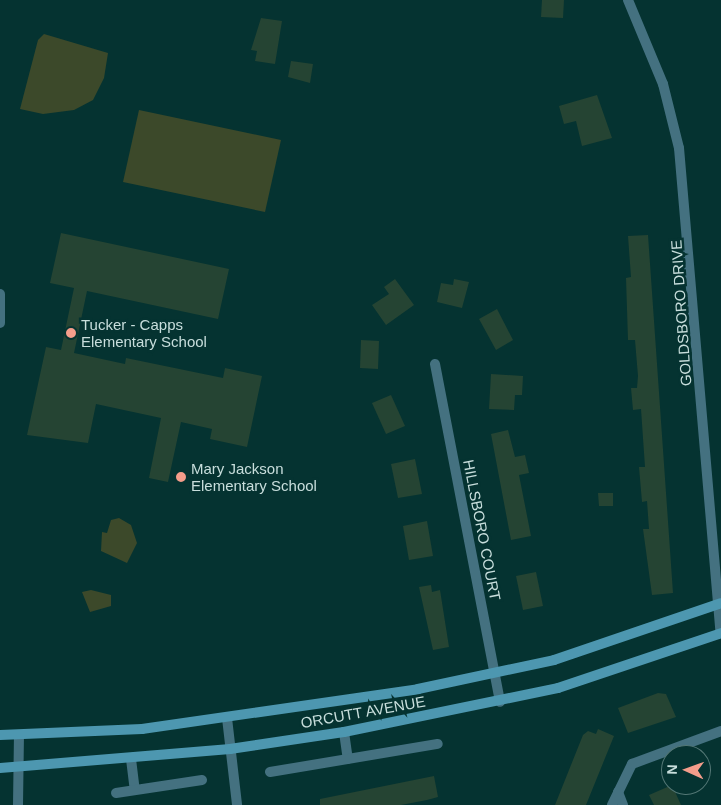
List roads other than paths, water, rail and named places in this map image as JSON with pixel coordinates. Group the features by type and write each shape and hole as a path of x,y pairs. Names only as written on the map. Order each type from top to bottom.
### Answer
{"main road":[{"name":"ORCUTT AVENUE","path":"0,735 19,736 142,729 227,718 495,674 605,644 720,604"},
{"name":"ORCUTT AVENUE","path":"0,768 131,759 230,748 344,732 500,702 586,679 721,633"}],"street":[{"name":"GOLDSBORO DRIVE","path":"628,0 663,84 680,148 721,633"},
{"path":"0,294 0,323"},
{"name":"HILLSBORO COURT","path":"435,364 500,702"},
{"path":"227,718 237,805"},
{"path":"612,805 632,764 721,731"},
{"path":"344,732 348,759"},
{"path":"18,805 19,736"},
{"path":"270,772 438,744"},
{"path":"131,759 135,790"},
{"path":"116,794 202,780"},
{"path":"618,792 623,805"}],"place":[{"name":"Tucker - Capps Elementary School","path":"71,333"},
{"name":"Mary Jackson Elementary School","path":"181,477"}]}
